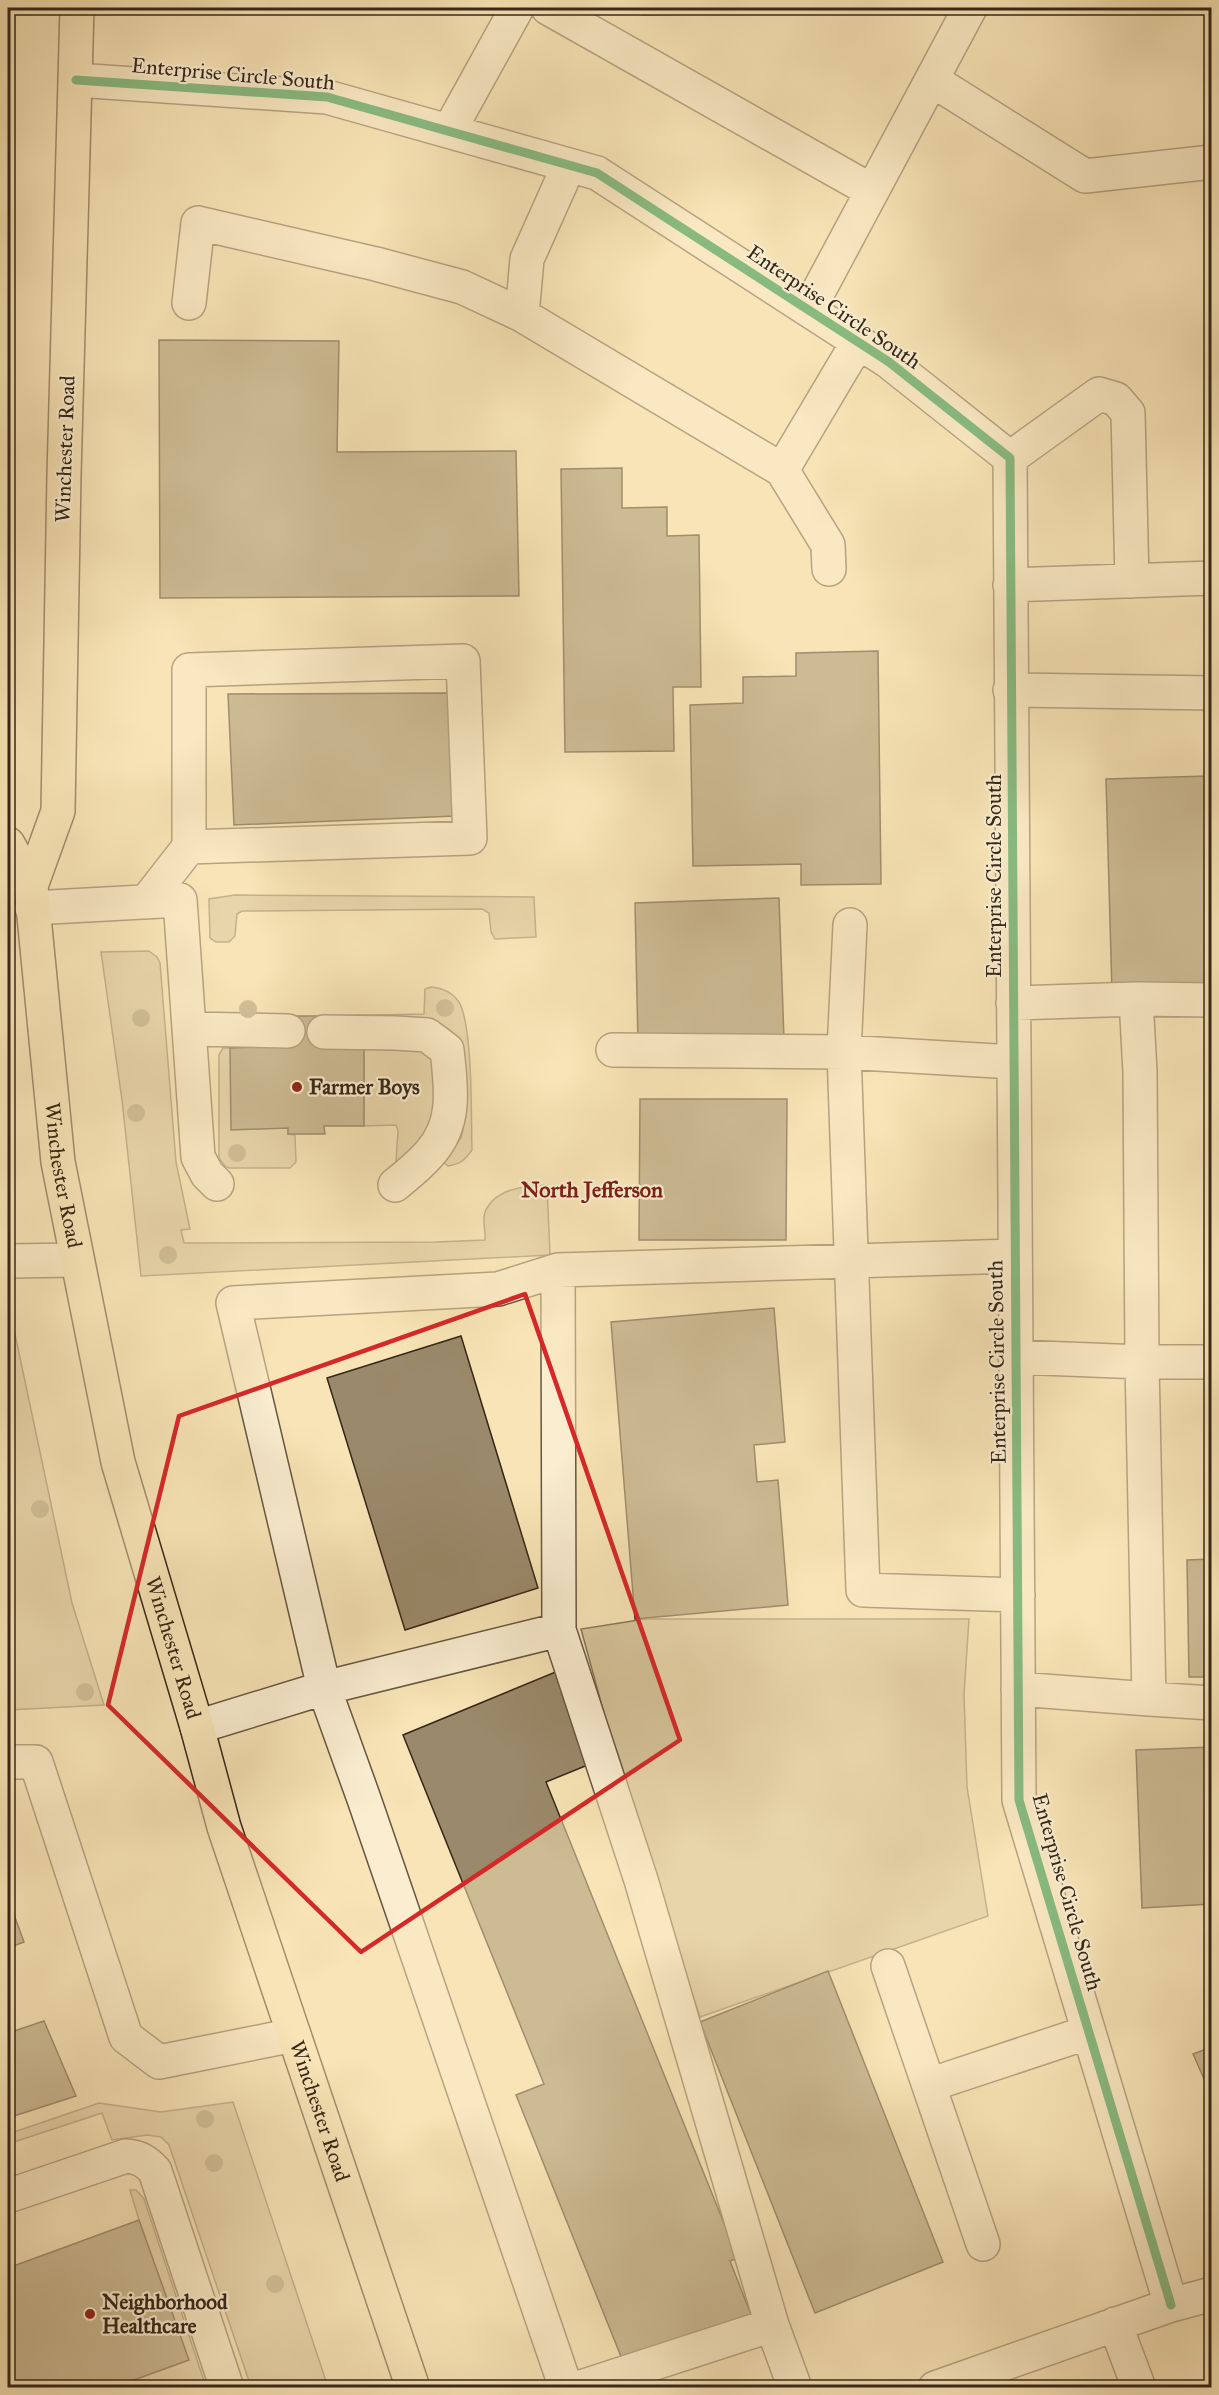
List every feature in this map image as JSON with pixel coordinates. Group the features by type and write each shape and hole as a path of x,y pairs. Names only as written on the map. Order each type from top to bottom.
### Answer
{"main road":[{"name":"Winchester Road","path":"32,897 58,812 64,475 77,8"},
{"name":"Winchester Road","path":"8,844 32,897 58,1162 118,1462 197,1727 224,1827 413,2388"}],"street":[{"path":"449,131 517,8"},
{"path":"548,8 872,191"},
{"path":"808,309 970,8"},
{"name":"Enterprise Circle South","path":"76,80 327,97 597,173 889,362 1010,458 1019,1800 1171,2305"},
{"path":"932,80 1085,176 1212,162"},
{"path":"522,315 527,259 569,165"},
{"path":"189,303 198,223 376,264 462,287 522,315 782,470 828,545 829,569"},
{"path":"782,470 858,342"},
{"path":"1010,458 1099,394 1116,399 1128,413 1132,581"},
{"path":"1010,585 1212,578"},
{"path":"146,902 189,847 189,670 463,661 470,838 189,847"},
{"path":"1010,690 1212,693"},
{"path":"32,897 146,902 180,900 198,1157 207,1174 217,1184"},
{"path":"850,925 844,1052 863,1590 1018,1595"},
{"path":"1136,999 1140,1072 1142,1362 1149,1699"},
{"path":"1013,1003 1136,999 1212,1000"},
{"path":"189,1029 288,1031"},
{"path":"324,1032 428,1035 447,1050 452,1095 449,1123 431,1152 395,1185"},
{"path":"613,1050 844,1052 1013,1062"},
{"path":"566,2388 324,1688 233,1303 498,1289 558,1270 1014,1256"},
{"path":"8,1261 76,1260"},
{"path":"558,1270 559,1630 641,1880 772,2325 795,2388"},
{"path":"1015,1358 1212,1362"},
{"path":"197,1727 324,1688 559,1630"},
{"path":"1018,1689 1212,1703"},
{"path":"8,1762 36,1762 126,2037 159,2061 294,2035"},
{"path":"888,1966 983,2244"},
{"path":"929,2085 1089,2032"},
{"path":"8,2196 126,2156 138,2157 147,2163 154,2172 227,2388"},
{"path":"935,2388 1115,2324 1212,2294"},
{"path":"1115,2324 1139,2388"},
{"path":"578,2388 772,2325"}],"highlighted area":[{"path":"525,1294 680,1740 361,1952 108,1705 179,1416"}],"shaded area":[{"path":"235,895 534,897 536,937 495,939 491,932 489,913 482,909 242,911 237,914 235,936 229,942 216,942 210,938 209,899"},
{"path":"149,951 157,957 160,963 176,1162 190,1229 181,1230 184,1243 485,1240 484,1215 496,1198 511,1190 547,1185 550,1255 141,1276 122,1100 101,952"},
{"path":"431,987 447,991 459,1002 464,1014 469,1051 472,1150 462,1161 448,1166 442,1161 461,1138 463,1129 459,1043 455,1035 446,1027 433,1022 324,1016 424,1014 425,989"},
{"path":"364,1046 421,1047 433,1058 436,1113 419,1144 399,1162 396,1161 398,1131 396,1125 364,1126"},
{"path":"223,1048 230,1048 288,1128 288,1134 295,1135 296,1162 290,1168 229,1168 219,1158 219,1055"},
{"path":"8,1301 72,1603 104,1705 8,1710 8,1695 12,1695 13,1623 8,1623"},
{"path":"645,1619 969,1619 964,1694 967,1787 988,1916 700,2017 623,1783 581,1629"},
{"path":"233,2102 328,2387 251,2387 169,2145 161,2137 147,2135 112,2140 102,2113 8,2144 8,2134 99,2103 161,2112"},
{"path":"130,2190 136,2190 144,2199 206,2387 112,2388 139,2220"}],"building":[{"path":"642,8 906,8 906,10 642,15"},
{"path":"159,340 339,341 337,452 516,451 519,596 160,598"},
{"path":"622,468 622,508 667,507 667,536 699,535 701,687 673,687 674,751 565,752 561,469"},
{"path":"878,651 881,884 801,885 801,864 693,866 690,705 743,703 743,677 796,676 796,653"},
{"path":"449,693 456,816 234,825 228,694"},
{"path":"1207,776 1208,798 1212,798 1212,989 1112,992 1106,779"},
{"path":"779,898 784,1039 638,1044 635,903"},
{"name":"Farmer Boys","path":"288,1016 324,1016 364,1046 364,1126 324,1126 325,1134 288,1134 288,1128 231,1130 230,1048 287,1046"},
{"path":"1206,1047 1212,1047 1212,1216"},
{"path":"640,1099 787,1099 786,1240 639,1240"},
{"path":"774,1308 785,1442 754,1445 757,1482 778,1480 788,1605 635,1619 611,1322"},
{"path":"461,1336 538,1588 405,1630 327,1378"},
{"path":"1212,1559 1212,1677 1189,1677 1187,1560"},
{"path":"8,1623 13,1623 13,1695 8,1695"},
{"path":"558,1671 595,1762 546,1782 738,2258 730,2261 752,2317 626,2369 516,2095 544,2084 403,1735"},
{"path":"1212,1747 1212,1904 1142,1908 1136,1750"},
{"path":"8,1898 24,1942 8,1948"},
{"path":"828,1971 943,2262 815,2313 700,2022"},
{"path":"44,2021 76,2096 8,2118 8,2033"},
{"path":"1212,2047 1212,2097 1193,2054"},
{"name":"Neighborhood Healthcare","path":"139,2220 189,2360 112,2388 8,2388 8,2268"}],"cycle path":[{"path":"76,80 327,97 597,173 889,362 1010,458 1019,1800 1171,2305"}],"place":[{"name":"Farmer Boys","path":"297,1087"},
{"name":"Neighborhood Healthcare","path":"90,2314"}],"district":[{"name":"North Jefferson","path":"592,1189"}]}
